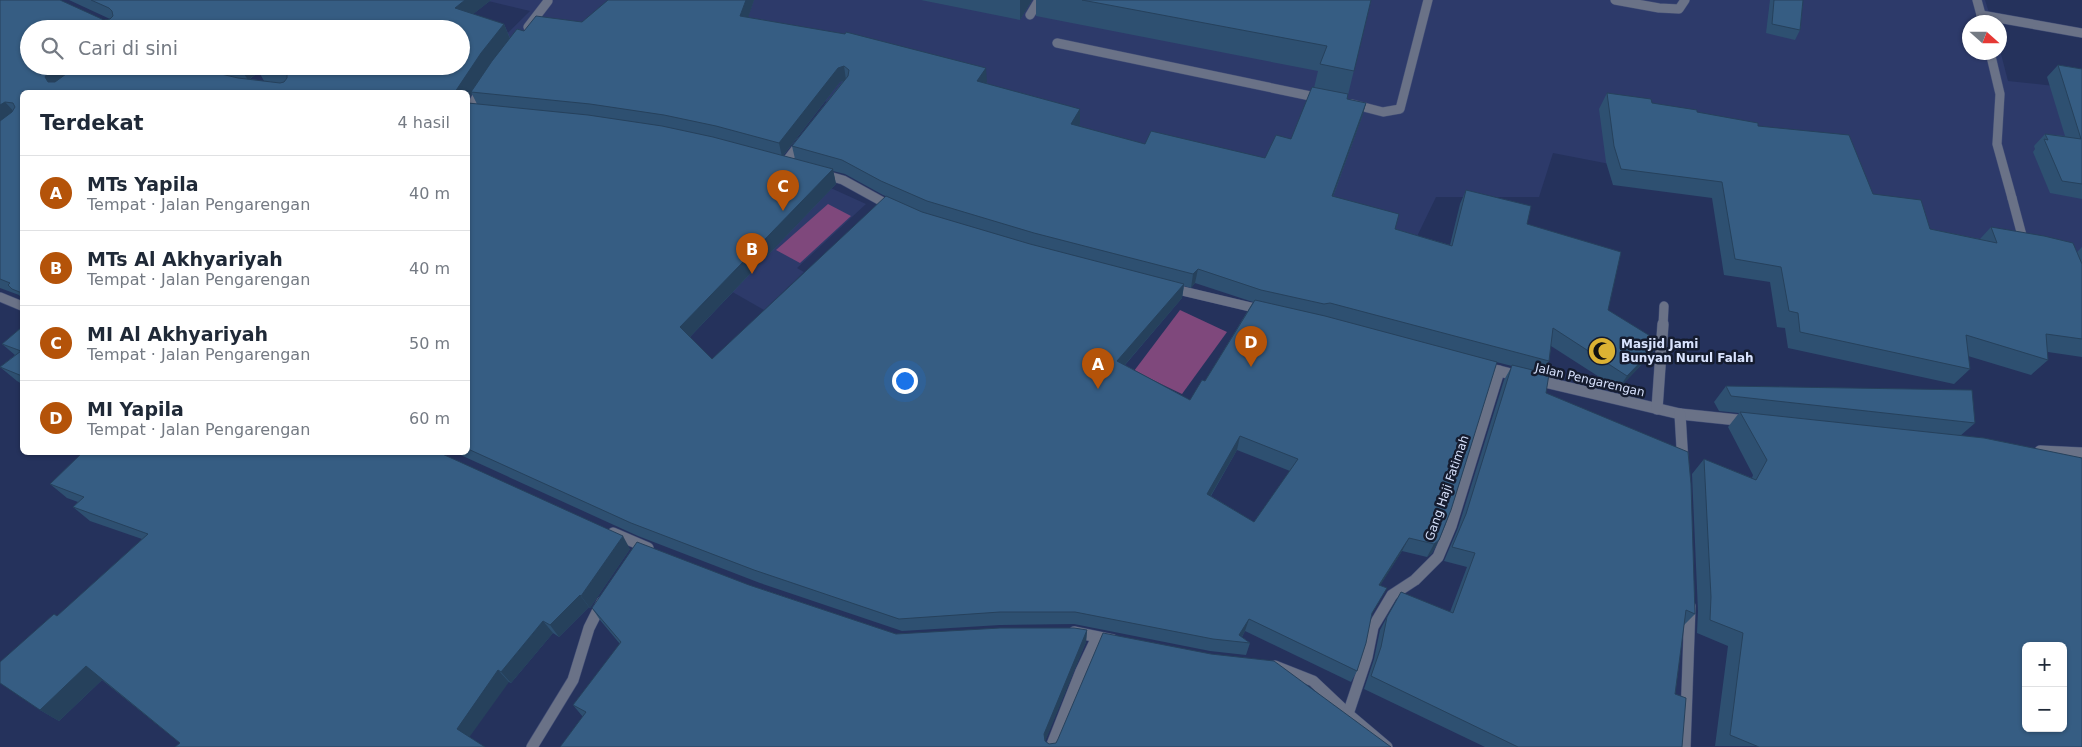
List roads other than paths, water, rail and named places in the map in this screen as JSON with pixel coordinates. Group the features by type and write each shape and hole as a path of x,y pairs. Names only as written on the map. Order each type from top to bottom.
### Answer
{"street":[{"path":"1030,15 1039,0"},
{"path":"1340,102 1389,112 1400,110 1428,0"},
{"path":"1615,0 1659,8 1679,9 1685,0"},
{"path":"1977,0 1981,15"},
{"path":"524,33 548,1"},
{"path":"2007,22 2082,33"},
{"path":"1057,43 1330,100"},
{"path":"1992,60 2000,94 1997,144 2024,244 2033,247"},
{"path":"471,112 488,79"},
{"path":"784,163 809,132"},
{"path":"810,170 843,180 903,211"},
{"path":"1158,286 1276,313"},
{"path":"0,297 20,305"},
{"path":"1657,408 1664,306"},
{"name":"Jalan Pengarengan","path":"1472,364 1680,414 1756,422"},
{"name":"Gang Haji Fatimah","path":"1348,714 1367,657 1373,627 1392,595 1415,580 1438,557 1462,493 1499,372"},
{"path":"1680,414 1685,480"},
{"path":"2028,451 2082,453"},
{"path":"599,527 638,550 659,552"},
{"path":"1685,747 1690,592"},
{"path":"532,747 570,688 583,652 589,623 607,594"},
{"path":"1065,632 1124,642"},
{"path":"1050,747 1081,670 1097,637"},
{"path":"1263,664 1272,665 1313,680 1348,714 1387,747"}],"place":[{"name":"MI Al Akhyariyah","path":"783,211"},
{"name":"MTs Al Akhyariyah","path":"752,274"},
{"name":"Masjid Jami Bunyan Nurul Falah","path":"1602,351"},
{"name":"MI Yapila","path":"1251,367"},
{"name":"MTs Yapila","path":"1098,389"}]}
